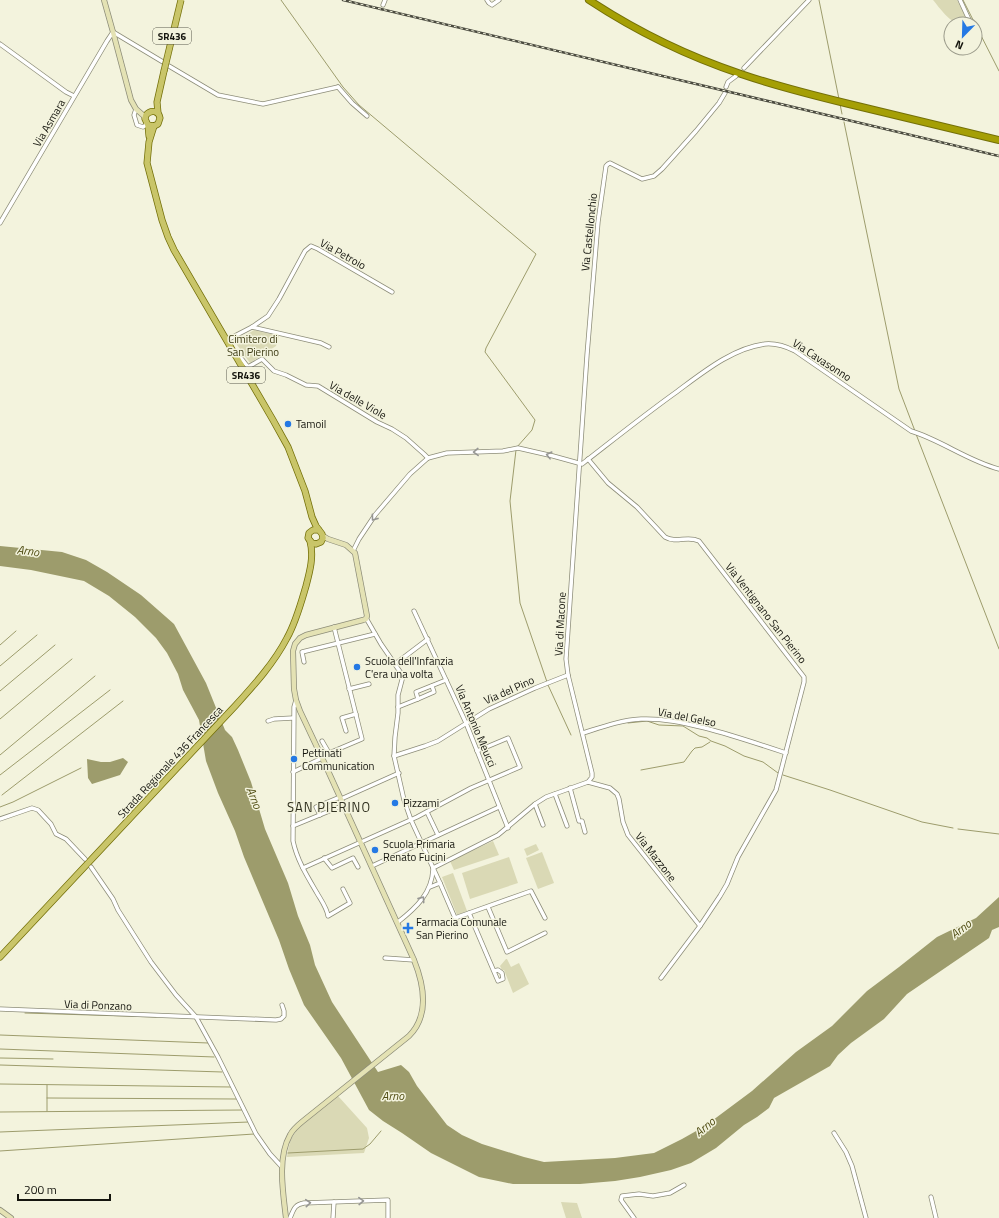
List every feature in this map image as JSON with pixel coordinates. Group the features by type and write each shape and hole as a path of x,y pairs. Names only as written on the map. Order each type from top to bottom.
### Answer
{"highway":[{"path":"589,0 640,30 696,57 763,82 814,93 999,140"},
{"path":"596,0 642,27 690,50 744,71 814,93"},
{"path":"858,104 999,136"}],"main road":[{"name":"Strada Regionale 436 Francesca","path":"149,123 158,124 160,120 157,106 158,96 181,0"},
{"name":"Strada Regionale 436 Francesca","path":"0,957 258,681 284,644 289,634 306,584 312,555 316,546 320,542 321,533 312,517 305,491 288,447 174,250 168,236 147,163 149,123 146,115 150,112 158,96"},
{"path":"150,112 155,111 158,113"},
{"name":"Strada Regionale 436 Francesca","path":"312,517 312,526 308,536 312,555"},
{"path":"310,532 314,529 321,533"},
{"path":"310,541 313,544 320,542"}],"street":[{"path":"104,0 114,32 131,100 137,110 149,123 143,127 137,125 134,115 137,110"},
{"path":"383,5 385,0"},
{"path":"487,0 492,5 499,0"},
{"path":"744,68 809,0"},
{"path":"960,0 967,16"},
{"path":"114,32 163,62"},
{"name":"Via Asmara","path":"0,223 74,96 114,32"},
{"path":"0,44 66,92 74,96"},
{"path":"169,66 218,95 263,104 340,85 352,103 367,116"},
{"path":"726,87 728,82 736,76"},
{"name":"Via Castellonchio","path":"580,463 598,222 606,166 610,163 642,179 654,176 696,131 725,92"},
{"path":"137,110 150,112"},
{"name":"Via Petroio","path":"227,340 252,327 268,316 305,251 311,246 392,292"},
{"path":"252,327 321,343 329,347"},
{"name":"Via Cavasonno","path":"580,463 582,464 630,426 712,366 747,348 765,344 780,345 795,351 911,431 982,463 999,469"},
{"name":"Via delle Viole","path":"238,360 241,358 248,367 262,359 274,372 286,375 306,385 318,386 377,422 392,428 406,438 428,458"},
{"path":"353,551 375,515 410,474 428,458 447,453 503,451 517,448 580,463"},
{"name":"Via Ventignano San Pierino","path":"588,459 608,483 637,507 669,540 675,541 689,538 699,541 804,677 804,682 776,790 738,857 727,884 700,926 661,978"},
{"name":"Via di Macone","path":"580,463 566,659 568,675 592,773 592,777 588,782"},
{"path":"321,533 346,545 353,551 356,557 367,615 366,618 403,676 398,695 398,718 394,737 394,756 404,800 411,820 455,918 531,891 545,918"},
{"path":"320,542 335,541"},
{"name":"Via Antonio Meucci","path":"414,611 466,724 508,828"},
{"path":"286,1218 282,1166 284,1148 294,1130 303,1121 402,1043 416,1030 422,1014 424,1003 423,988 414,960 398,922 296,700 293,680 293,654 294,646 298,640 304,636 364,620 366,618"},
{"path":"334,627 362,739"},
{"path":"304,662 302,652 375,634"},
{"path":"395,664 428,639"},
{"name":"Via del Pino","path":"394,756 438,741 489,709 568,675"},
{"path":"418,699 416,692 446,680"},
{"path":"349,689 369,684"},
{"path":"398,707 434,692 432,686"},
{"path":"296,700 293,718 293,841 295,852 328,916 350,902 343,889"},
{"path":"346,731 342,718 356,714"},
{"path":"268,721 274,719 293,718"},
{"name":"Via del Gelso","path":"582,733 623,721 654,719 682,723 740,737 786,753"},
{"path":"322,741 328,753 367,738"},
{"path":"302,868 411,820 471,788 520,767 508,738 477,751"},
{"path":"293,772 322,758"},
{"path":"320,815 316,807 399,773"},
{"path":"433,868 493,838 508,828 534,804 546,797 588,782"},
{"name":"Via Mazzone","path":"588,782 610,788 617,794 623,822 628,835 700,926"},
{"path":"570,788 579,821 582,821 585,832"},
{"path":"555,794 567,826"},
{"path":"534,804 543,825"},
{"path":"293,826 344,805"},
{"path":"372,866 499,807"},
{"path":"0,819 32,808 38,810 51,824 56,834 66,839 85,859"},
{"path":"427,812 438,835"},
{"path":"324,858 332,868 353,858 358,867"},
{"path":"91,866 151,962 176,995 196,1017 218,1057 256,1134 270,1154 282,1166"},
{"path":"398,922 416,908 430,887 433,868"},
{"path":"430,887 440,883"},
{"path":"488,907 507,952 545,933"},
{"path":"469,914 494,971"},
{"path":"385,958 414,960"},
{"name":"Via di Ponzano","path":"0,1009 276,1020 281,1019 284,1016 282,1005"},
{"path":"834,1133 846,1152 852,1166 866,1218"},
{"path":"634,1218 621,1200 622,1196 639,1194 653,1196 670,1193 684,1185"},
{"path":"931,1197 936,1218"},
{"path":"290,1218 295,1206 298,1204 310,1202 388,1200 388,1218"},
{"path":"333,1218 334,1202"},
{"path":"0,1210 11,1218"}],"green space":[{"path":"933,0 957,0 965,16 946,16"},
{"name":"Cimitero di San Pierino","path":"254,330 279,336 276,346 250,363 235,342"},
{"path":"493,841 499,855 454,870 450,861"},
{"path":"536,844 539,850 527,856 524,849"},
{"path":"542,852 554,883 538,889 526,858"},
{"path":"509,857 518,883 470,899 462,873"},
{"path":"453,873 467,911 457,915 442,877"},
{"path":"506,959 511,967 519,963 529,984 513,993 504,970 502,970 500,966"},
{"path":"338,1096 367,1128 369,1138 364,1153 287,1157 293,1135 309,1118"},
{"path":"561,1202 577,1203 582,1218 566,1218"}],"water":[{"name":"Arno","path":"0,546 62,552 86,560 141,595 174,624 206,683 225,730 232,737 238,750 251,782 265,829 288,883 298,916 310,945 315,965 332,1002 378,1072 401,1065 409,1072 417,1086 447,1125 462,1135 482,1144 544,1162 615,1158 654,1153 705,1126 752,1091 796,1052 832,1026 867,991 937,937 976,918 999,897 999,927 992,930 989,938 907,994 884,1019 851,1043 838,1055 830,1066 774,1098 769,1108 744,1125 716,1148 691,1163 671,1170 640,1177 580,1184 513,1184 479,1177 431,1153 369,1110 341,1058 304,1005 206,761 199,720 183,690 178,674 167,653 156,638 135,617 109,596 84,581 31,570 0,566"},
{"path":"123,758 128,762 120,775 92,784 88,778 87,759 110,762"}],"waterway":[{"path":"281,0 343,87 359,105 536,254 485,352 535,420 532,430 517,447"},
{"path":"819,0 839,99"},
{"path":"963,0 999,71"},
{"path":"840,104 842,114"},
{"path":"844,122 899,389 915,431"},
{"path":"916,434 999,649"},
{"path":"516,450 510,501 520,603 547,682"},
{"path":"0,645 16,631"},
{"path":"0,666 37,635"},
{"path":"0,691 55,645"},
{"path":"0,719 72,659"},
{"path":"0,755 95,676"},
{"path":"548,685 571,735"},
{"path":"0,775 110,690"},
{"path":"2,795 123,701"},
{"path":"628,723 647,721 659,725 683,726 699,736 707,738 744,756 763,762 778,773"},
{"path":"641,770 684,762 695,748 702,747 710,742"},
{"path":"0,807 81,768"},
{"path":"783,775 922,822 953,828"},
{"path":"958,829 999,834"},
{"path":"25,1013 156,1017"},
{"path":"0,1035 208,1043"},
{"path":"0,1049 214,1057"},
{"path":"0,1058 53,1059"},
{"path":"0,1065 222,1072"},
{"path":"0,1084 231,1087"},
{"path":"47,1085 47,1111"},
{"path":"47,1098 236,1099"},
{"path":"0,1112 243,1110"},
{"path":"0,1132 249,1122"},
{"path":"288,1153 363,1149 370,1144 381,1131"},
{"path":"0,1151 254,1134"}],"tunnel":[{"path":"381,11 383,5"}],"railway":[{"path":"343,0 999,156"}],"place":[{"name":"Tamoil","path":"288,424"},
{"name":"Scuola dell'Infanzia C'era una volta","path":"357,667"},
{"name":"Pettinati Communication","path":"294,759"},
{"name":"Pizzami","path":"395,803"},
{"name":"Scuola Primaria Renato Fucini","path":"375,850"},
{"name":"Farmacia Comunale San Pierino","path":"408,928"}],"district":[{"name":"SAN PIERINO","path":"329,807"}]}
